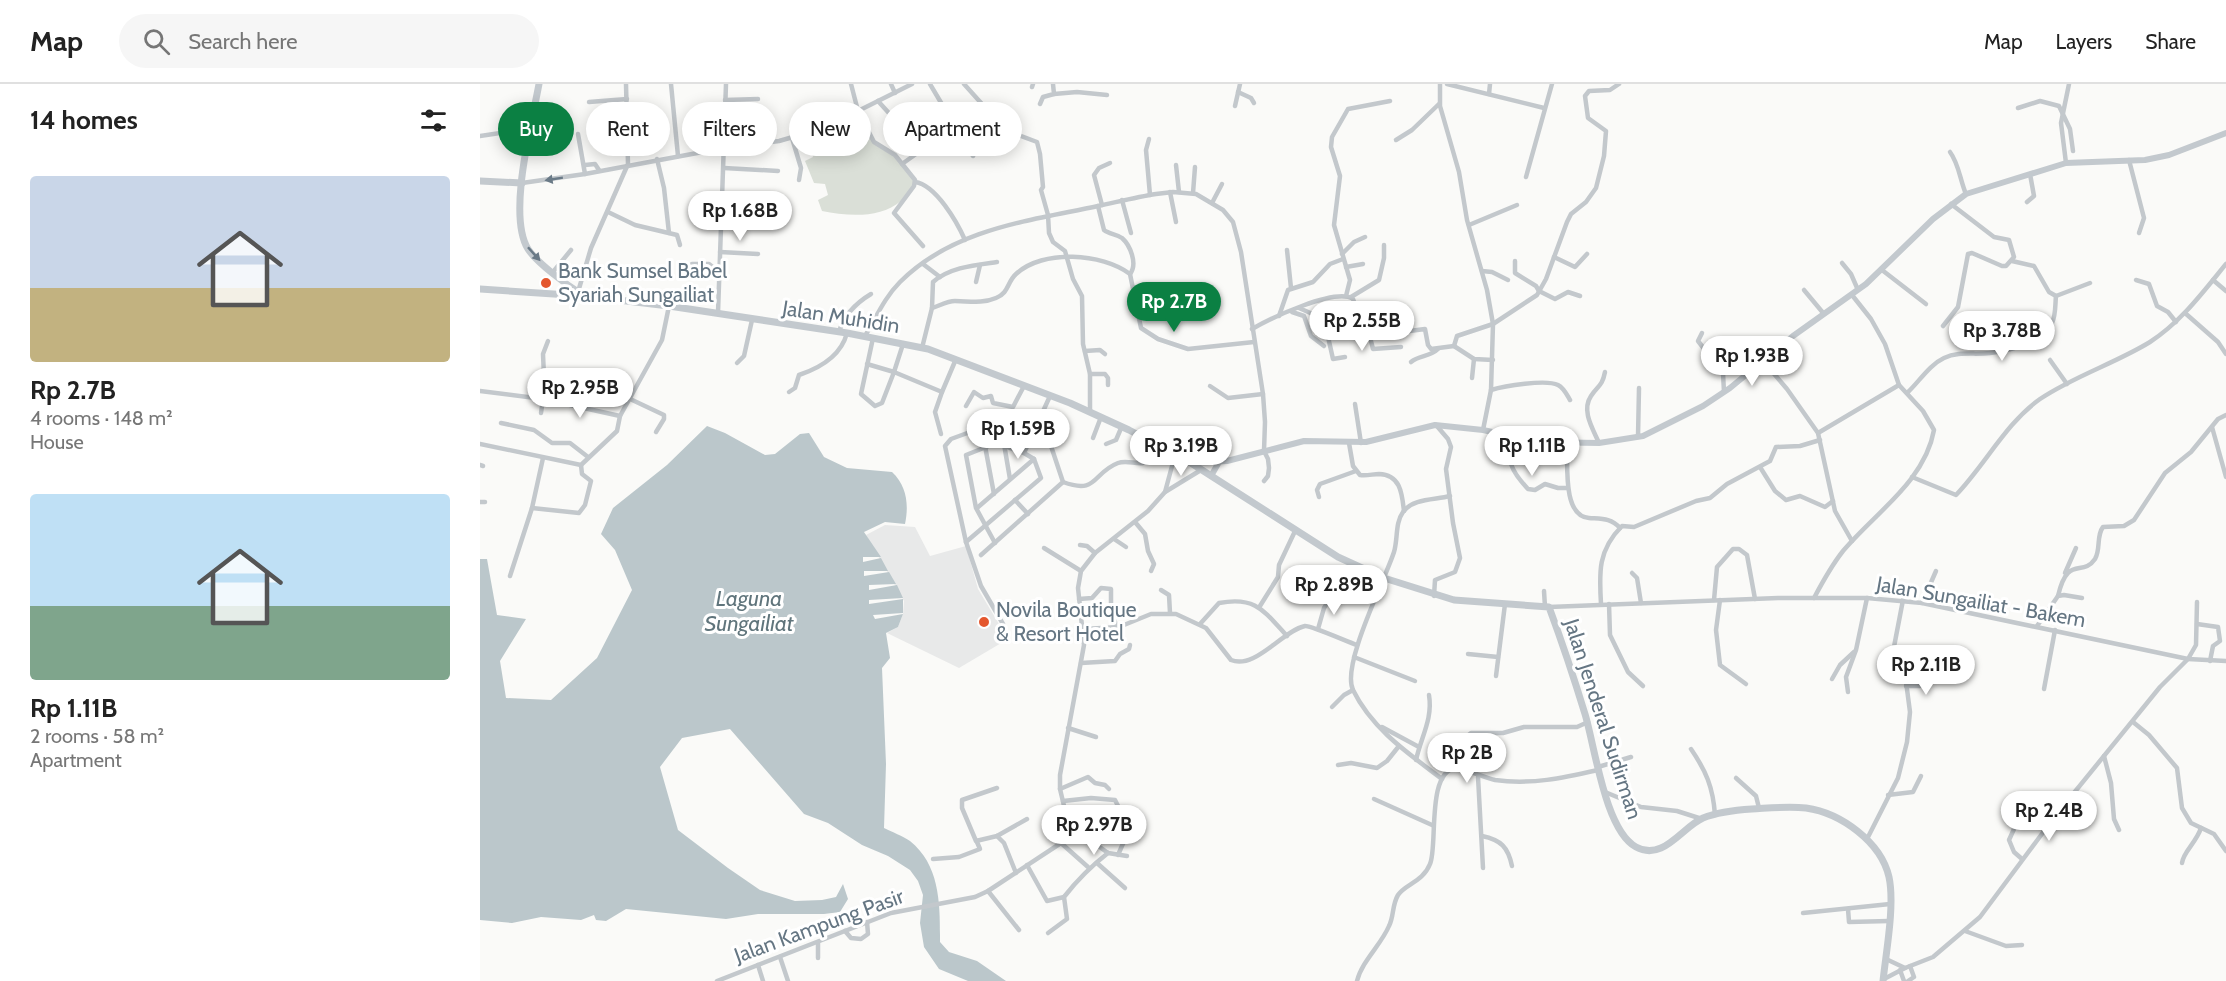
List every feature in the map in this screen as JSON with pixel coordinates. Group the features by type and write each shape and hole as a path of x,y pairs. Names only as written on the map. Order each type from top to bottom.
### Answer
{"highway":[{"path":"531,102 534,84"},
{"path":"520,185 539,84"},
{"path":"524,156 520,185 521,222 526,243 536,258 581,294"},
{"path":"480,181 520,185"},
{"path":"558,294 562,280"},
{"name":"Jalan Muhidin","path":"480,289 581,294 867,336 922,348 956,359 1090,412 1122,426 1175,455"},
{"name":"Jalan Jenderal Sudirman","path":"1175,455 1338,557 1384,578 1434,596 1547,607 1570,664 1588,722 1605,792 1623,834 1637,848 1647,850 1664,846 1702,819 1715,814 1760,808 1792,807 1819,812 1846,824 1867,839 1884,862 1890,884 1883,980"}],"main road":[{"path":"1191,463 1220,462 1304,441 1361,443 1435,425 1484,430 1538,442 1599,443 1638,437 1669,424 1724,392 1786,342 1852,295 1882,270 1951,204 1966,194 2066,163 2130,160 2169,155 2226,133"},
{"path":"1211,476 1220,462"}],"street":[{"path":"581,294 587,258 628,164 626,84"},
{"path":"671,84 678,156"},
{"path":"726,84 725,100 758,99"},
{"path":"851,84 856,102"},
{"path":"891,84 895,93"},
{"path":"871,104 912,84"},
{"path":"930,84 940,102"},
{"path":"964,84 980,102"},
{"path":"1053,84 1054,94"},
{"path":"1235,106 1240,84"},
{"path":"1440,84 1440,104 1459,172 1469,225 1493,324 1491,390 1484,430"},
{"path":"1447,84 1544,108"},
{"path":"1489,94 1490,84"},
{"path":"1526,177 1552,84"},
{"path":"1454,346 1457,336 1493,324 1525,305 1539,291 1566,222 1596,188 1604,156 1606,131 1588,118 1585,96 1589,91 1610,90 1619,84"},
{"path":"2066,163 2061,123 2069,84"},
{"path":"1040,104 1043,97 1054,94 1077,92 1107,95"},
{"path":"1238,92 1251,98 1254,103"},
{"path":"589,102 627,99"},
{"path":"878,101 883,107"},
{"path":"1390,101 1348,109 1332,137 1331,147 1341,179 1334,225 1350,280 1348,297 1362,321 1380,326 1390,333 1425,329 1429,347 1438,349 1454,346 1474,359 1493,360"},
{"path":"2018,108 2040,101 2056,104 2070,129 2073,151"},
{"path":"1396,140 1412,130 1440,104"},
{"path":"480,136 498,133"},
{"path":"578,134 585,174"},
{"path":"871,136 874,142 894,154 915,183 926,185 955,221 965,240"},
{"path":"1022,138 1036,141 1041,160 1043,188 1041,192 1048,215 1051,237 1068,260 1076,287 1082,296 1083,344 1090,374 1090,412"},
{"path":"1149,139 1146,150 1150,195"},
{"path":"1950,152 1956,162 1958,176 1966,194"},
{"path":"520,185 682,155"},
{"path":"718,313 724,156"},
{"path":"797,156 801,168 799,180"},
{"path":"902,164 913,156"},
{"path":"657,159 665,195 669,233"},
{"path":"2130,160 2144,218 2139,233"},
{"path":"1110,163 1099,168 1094,175 1104,230 1120,237 1127,245 1133,265 1130,274 1140,328 1149,335 1188,349 1255,344"},
{"path":"585,165 595,164 599,170"},
{"path":"1176,165 1179,192"},
{"path":"1193,193 1195,167"},
{"path":"724,168 778,171"},
{"path":"2027,202 2034,196 2030,174"},
{"path":"915,183 894,213 923,246"},
{"path":"1212,203 1222,184"},
{"path":"1170,192 1176,222"},
{"path":"903,344 882,403 875,406 861,394 867,364 867,336 885,301 898,284 944,249 999,226 1150,195 1170,192 1193,193 1212,203 1230,217 1241,252 1263,394 1264,451 1269,468 1268,476 1264,480"},
{"path":"1122,200 1131,233"},
{"path":"1951,204 1994,237 2009,240 2014,256 2012,261"},
{"path":"1469,225 1517,205"},
{"path":"608,212 635,225 679,236 680,245"},
{"path":"1279,316 1287,291 1313,282 1330,264 1343,256 1354,242 1365,237"},
{"path":"1252,329 1299,308 1348,297 1379,280 1384,258 1384,245"},
{"path":"553,272 571,250"},
{"path":"1287,250 1291,288"},
{"path":"720,252 758,254"},
{"path":"1943,326 1958,307 1968,254 1972,253 2002,266 2012,261 2034,266 2049,292 2056,296"},
{"path":"1554,257 1574,267 1587,254"},
{"path":"933,308 950,301 981,302 998,298 1005,294 1014,275 1045,260 1105,261 1117,265 1130,274"},
{"path":"1515,261 1513,268 1515,273 1536,286 1539,291 1555,299 1568,292 1580,296"},
{"path":"922,348 933,308 933,284 940,277 970,264 998,262"},
{"path":"1842,262 1851,274 1858,290"},
{"path":"692,264 709,264 719,272"},
{"path":"923,264 940,277"},
{"path":"1346,267 1363,264"},
{"path":"1911,477 1956,495 2024,413 2040,400 2067,384 2149,343 2185,313 2226,264"},
{"path":"976,282 980,265"},
{"path":"1882,270 1926,304"},
{"path":"1482,271 1492,272 1508,280"},
{"path":"2136,280 2149,284 2157,306 2168,312 2176,322"},
{"path":"2213,280 2226,291"},
{"path":"2056,296 2090,283"},
{"path":"1804,290 1824,314"},
{"path":"789,392 795,388 799,375 820,367 843,343 844,316 861,300 872,294"},
{"path":"1814,598 1827,573 1852,541 1911,477 1927,453 1934,430 1923,411 1899,385 1885,344 1871,319 1852,295"},
{"path":"1906,393 1945,357 1962,353 1990,353 2011,348 2038,337 2053,320 2056,296"},
{"path":"580,465 617,431 620,416 628,398 662,340 669,306"},
{"path":"1299,308 1322,317 1328,329 1334,359 1345,357"},
{"path":"1291,312 1304,316 1311,336 1324,346"},
{"path":"2185,313 2218,342 2226,354"},
{"path":"737,363 744,356 752,320"},
{"path":"1328,329 1364,326 1368,329 1373,349 1401,347"},
{"path":"1702,333 1698,341 1723,373 1724,392"},
{"path":"541,413 544,400 543,354 548,341"},
{"path":"2218,342 2226,342"},
{"path":"1411,362 1416,358 1430,355 1438,349"},
{"path":"1085,351 1100,350 1105,354"},
{"path":"940,434 935,411 956,359"},
{"path":"1472,378 1474,359"},
{"path":"2050,360 2067,384"},
{"path":"1764,362 1787,389 1818,433 1833,501 1841,523 1852,541"},
{"path":"867,364 894,372 942,392"},
{"path":"1599,443 1587,409 1592,395 1601,387 1605,372"},
{"path":"1090,374 1105,374 1108,378 1108,385"},
{"path":"1491,390 1508,385 1555,384 1570,400"},
{"path":"1818,433 1899,385"},
{"path":"966,406 974,392 983,398 991,396 993,403 1013,407 1024,386"},
{"path":"1210,386 1228,398 1263,394"},
{"path":"1638,437 1639,388"},
{"path":"480,391 544,400 620,416"},
{"path":"1024,453 1050,396"},
{"path":"628,398 664,415 656,432"},
{"path":"1355,404 1361,443"},
{"path":"2064,576 2073,569 2092,562 2098,551 2100,532 2103,527 2124,526 2134,520 2165,473 2191,452 2218,419 2226,415"},
{"path":"1093,438 1101,417"},
{"path":"1003,624 981,586 966,542 947,461 947,442 997,421 1049,441 1063,482"},
{"path":"501,423 534,430 552,444 570,443 588,458"},
{"path":"1434,596 1435,580 1452,574 1460,563 1446,466 1451,447 1448,439 1435,425"},
{"path":"1106,444 1116,440 1122,426"},
{"path":"2212,427 2226,477"},
{"path":"1503,435 1509,449 1512,469 1528,489 1535,490 1548,484 1558,488 1568,488"},
{"path":"1509,449 1515,437"},
{"path":"1567,442 1568,488 1578,515 1611,520 1620,528 1634,527 1696,501 1710,498 1727,484 1772,460 1776,447 1800,446 1820,440"},
{"path":"966,542 986,526 1041,478 1034,459 996,442 968,453 966,457 976,508 986,526 995,543"},
{"path":"1349,443 1356,471 1360,475 1384,474 1391,478 1403,493 1404,511 1398,525 1395,549 1357,645 1350,675 1353,690 1377,724 1399,746 1442,779"},
{"path":"480,444 580,465"},
{"path":"1004,444 1010,479"},
{"path":"1063,482 1086,487 1117,464 1143,464 1157,444"},
{"path":"985,446 994,494"},
{"path":"1165,492 1175,455"},
{"path":"510,576 532,508 543,458"},
{"path":"976,508 1034,459"},
{"path":"532,508 579,513 585,505 591,482 583,476 580,465"},
{"path":"1760,467 1775,491 1786,500 1800,496 1825,507 1833,501"},
{"path":"1127,856 1108,853 1083,835 1068,829 1060,789 1068,728 1084,645 1078,588 1081,571 1095,553 1135,522 1165,492 1201,470"},
{"path":"1318,497 1317,490 1320,484 1356,471"},
{"path":"981,555 1063,482"},
{"path":"1404,511 1415,503 1450,496"},
{"path":"1015,500 1028,514"},
{"path":"1135,522 1145,534 1148,551 1154,564 1151,572"},
{"path":"1601,604 1599,567 1605,549 1620,528"},
{"path":"1260,606 1278,577 1279,565 1296,529"},
{"path":"1114,539 1126,547"},
{"path":"1080,545 1087,546 1095,553"},
{"path":"1044,548 1081,571"},
{"path":"2037,626 2058,596 2076,548"},
{"path":"1746,684 1719,665 1716,630 1717,567 1733,549 1747,555 1755,599"},
{"path":"1922,603 1936,571"},
{"path":"1632,573 1637,578 1641,603"},
{"path":"1079,599 1091,598 1099,589 1112,590 1111,612 1117,627"},
{"path":"1161,590 1169,595 1170,613"},
{"path":"1544,591 1547,607"},
{"path":"1318,629 1324,608 1333,594"},
{"path":"2058,596 2082,598"},
{"path":"1848,692 1846,677 1856,650 1867,598"},
{"name":"Jalan Sungailiat - Bakem","path":"1547,607 1755,599 1903,600 2188,659 2226,661"},
{"path":"1867,839 1898,778 1907,742 1910,712 1905,674 1893,652 1903,600"},
{"path":"1200,624 1219,603 1234,601 1260,606 1287,636"},
{"path":"1883,980 1933,957 1965,931 1986,909 2022,859 2104,756 2172,673 2188,659 2196,645 2197,602"},
{"path":"1496,676 1505,604"},
{"path":"1609,604 1610,635 1628,672 1643,686"},
{"path":"1083,629 1117,627 1151,614 1170,613 1200,624 1216,638 1231,660 1235,662 1252,658 1305,626 1357,645"},
{"path":"2197,624 2218,627 2220,641 2211,650 2210,661"},
{"path":"2044,689 2055,630"},
{"path":"1081,663 1115,661 1120,654 1129,649 1130,645"},
{"path":"1832,679 1840,665 1856,650"},
{"path":"1468,654 1498,657"},
{"path":"1354,657 1415,681"},
{"path":"1906,686 1920,686 1935,675"},
{"path":"1332,707 1353,690"},
{"path":"1416,760 1430,719 1429,695"},
{"path":"1358,981 1361,972 1389,927 1398,895 1425,873 1430,864 1433,855 1432,825 1438,791 1442,779 1452,769 1458,744 1471,733 1503,733 1524,727 1577,727 1588,722"},
{"path":"2133,722 2149,735 2177,768 2182,808 2191,823 2214,834 2226,851"},
{"path":"1377,724 1419,747"},
{"path":"1068,728 1096,737"},
{"path":"1338,765 1351,763 1377,768 1387,762 1399,746"},
{"path":"1690,749 1706,771 1714,800 1715,814"},
{"path":"2104,756 2111,783 2114,819 2119,830"},
{"path":"1452,769 1460,768 1478,777 1496,780 1558,780 1631,757"},
{"path":"1888,795 1913,792 1921,776"},
{"path":"1060,789 1088,777 1109,789"},
{"path":"1478,777 1483,868"},
{"path":"1736,778 1756,796 1760,808"},
{"path":"933,860 962,856 980,849 962,808 962,800 997,788"},
{"path":"1605,792 1641,807 1677,812 1702,819"},
{"path":"1063,801 1078,798 1105,798 1115,800 1118,807"},
{"path":"1374,800 1432,825"},
{"path":"1066,811 1102,810 1115,823"},
{"path":"2016,811 2014,830 2009,840 2014,852 2022,859"},
{"path":"977,842 997,836 1027,819"},
{"path":"2182,863 2183,855 2198,840 2201,828"},
{"name":"Jalan Kampung Pasir","path":"717,981 867,922 913,909 975,897 988,891 1061,843 1068,829"},
{"path":"997,836 1004,843 1016,873"},
{"path":"1482,836 1494,839 1506,847 1512,866"},
{"path":"1118,855 1125,839"},
{"path":"1061,843 1088,867"},
{"path":"1027,866 1047,901 1064,897 1088,867 1097,863 1108,853"},
{"path":"1097,863 1125,888"},
{"path":"988,891 1018,930"},
{"path":"1048,933 1067,919 1064,897"},
{"path":"1803,913 1890,904"},
{"path":"1848,909 1850,922 1889,921"},
{"path":"845,931 851,938 861,939 868,934 867,922"},
{"path":"1965,931 2006,946 2022,945"},
{"path":"818,942 818,958"},
{"path":"780,957 788,981"},
{"path":"1886,959 1905,968 1914,977 1906,981 1905,968"},
{"path":"758,965 763,981"}],"shaded area":[{"path":"871,135 883,146 883,156 896,156 915,180 903,199 883,211 852,215 822,211 818,200 828,195 825,184 814,183 805,161 813,157 871,156"},
{"path":"885,525 915,527 930,556 966,546 978,589 1008,639 959,668 887,633 898,627 903,614 904,601 866,535"}],"water":[{"name":"Laguna Sungailiat","path":"707,426 765,455 775,454 800,434 809,433 824,457 847,468 892,472 901,483 907,503 905,524 885,522 864,532 881,557 863,557 863,562 881,558 888,571 864,571 864,576 889,572 896,584 869,585 869,590 897,585 903,598 869,600 869,604 903,599 903,613 873,615 875,619 903,614 898,627 886,633 890,658 882,668 886,764 884,828 910,841 928,862 937,887 940,942 949,952 977,961 1006,981 968,981 939,969 924,947 920,923 923,895 918,881 910,870 888,856 862,845 828,823 804,814 730,729 682,738 660,767 678,830 760,890 795,901 822,900 836,897 843,884 848,899 840,912 758,914 726,919 626,909 606,921 596,920 594,915 581,920 541,917 512,923 480,920 480,559 487,559 497,615 526,619 500,661 506,698 551,700 597,658 632,590 615,550 601,534 613,508 667,465"}],"place":[{"name":"Bank Sumsel Babel Syariah Sungailiat","path":"546,283"},
{"name":"Novila Boutique & Resort Hotel","path":"984,622"}]}
